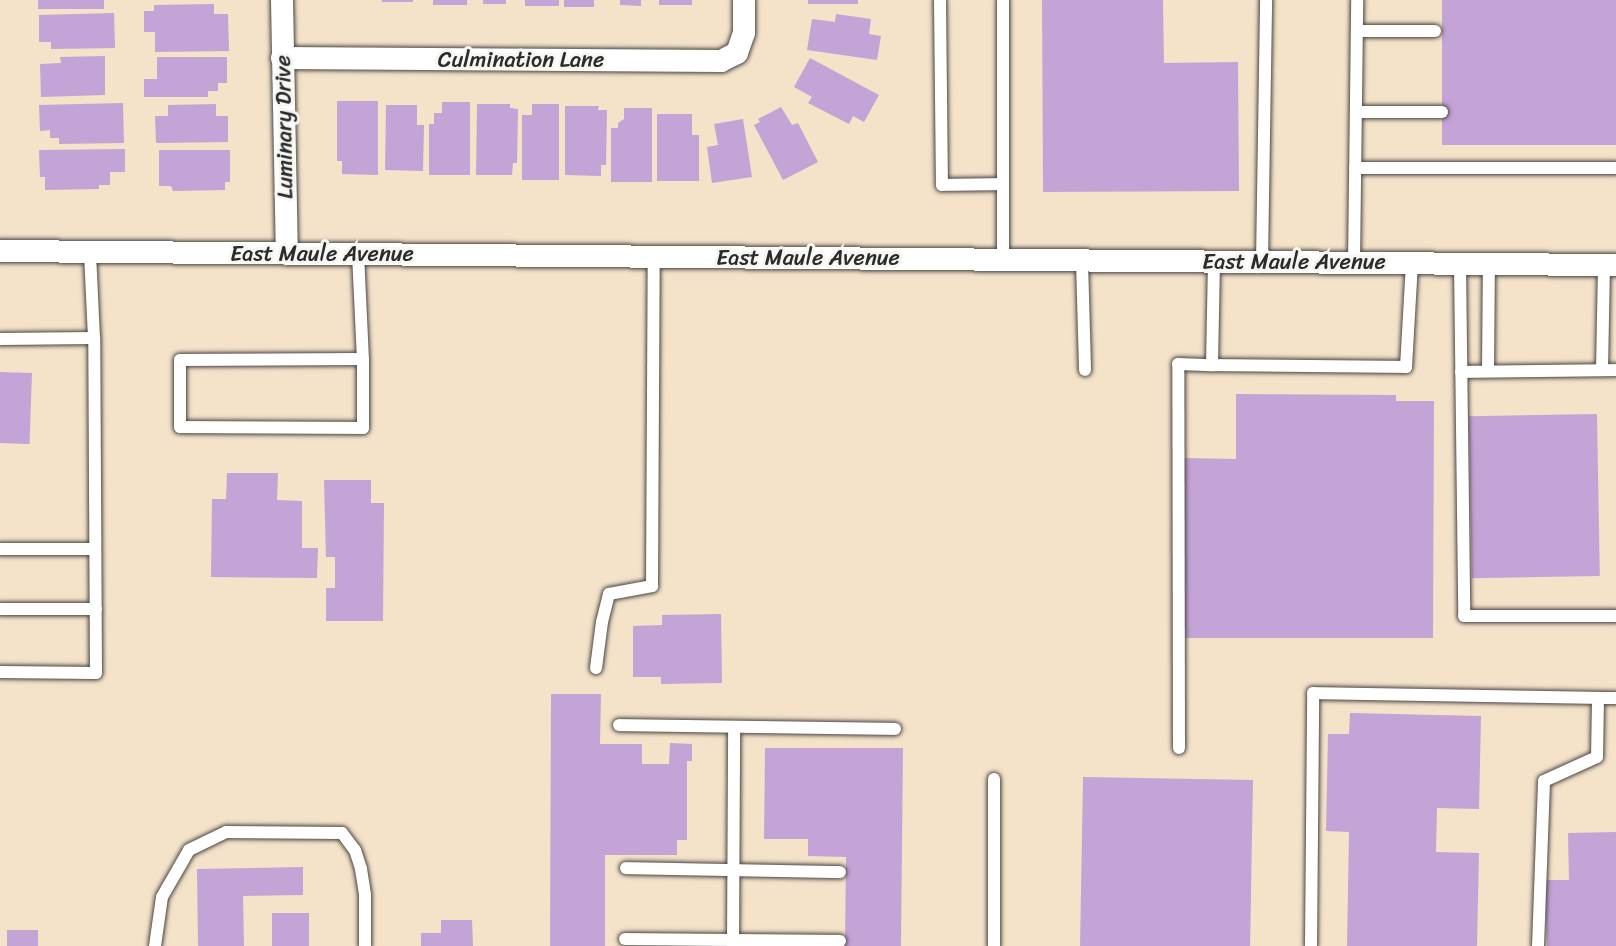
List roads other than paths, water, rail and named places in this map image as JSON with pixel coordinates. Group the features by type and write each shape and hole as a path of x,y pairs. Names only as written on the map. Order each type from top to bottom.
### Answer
{"street":[{"name":"Luminary Drive","path":"282,0 287,254"},
{"name":"Culmination Lane","path":"282,58 721,61 738,53 744,33 744,0"},
{"name":"East Maule Avenue","path":"0,251 1610,265"}],"lane":[{"path":"940,0 942,185 1003,184"},
{"path":"1003,260 1004,0"},
{"path":"1262,262 1266,0"},
{"path":"1354,263 1357,0"},
{"path":"1357,31 1435,31"},
{"path":"1356,112 1442,112"},
{"path":"1355,168 1616,168"},
{"path":"0,672 96,673 94,338 90,252"},
{"path":"358,254 363,359 363,428 180,427 180,360 363,359"},
{"path":"596,668 602,622 609,594 652,586 654,257"},
{"path":"1082,261 1084,370"},
{"path":"1212,365 1214,261"},
{"path":"1179,748 1178,364 1406,367 1412,263"},
{"path":"1460,264 1464,615 1616,616"},
{"path":"1488,371 1489,264"},
{"path":"1602,370 1610,265"},
{"path":"0,339 94,338"},
{"path":"1461,372 1616,370"},
{"path":"0,549 95,549"},
{"path":"0,609 96,609"},
{"path":"1311,946 1313,693 1616,698"},
{"path":"1538,946 1544,781 1597,757 1598,698"},
{"path":"619,725 895,729"},
{"path":"733,943 734,727"},
{"path":"994,779 994,946"},
{"path":"155,946 162,897 189,850 226,832 342,833 355,850 361,869 365,895 365,946"},
{"path":"626,868 840,872"},
{"path":"625,939 733,943 840,941"}]}
